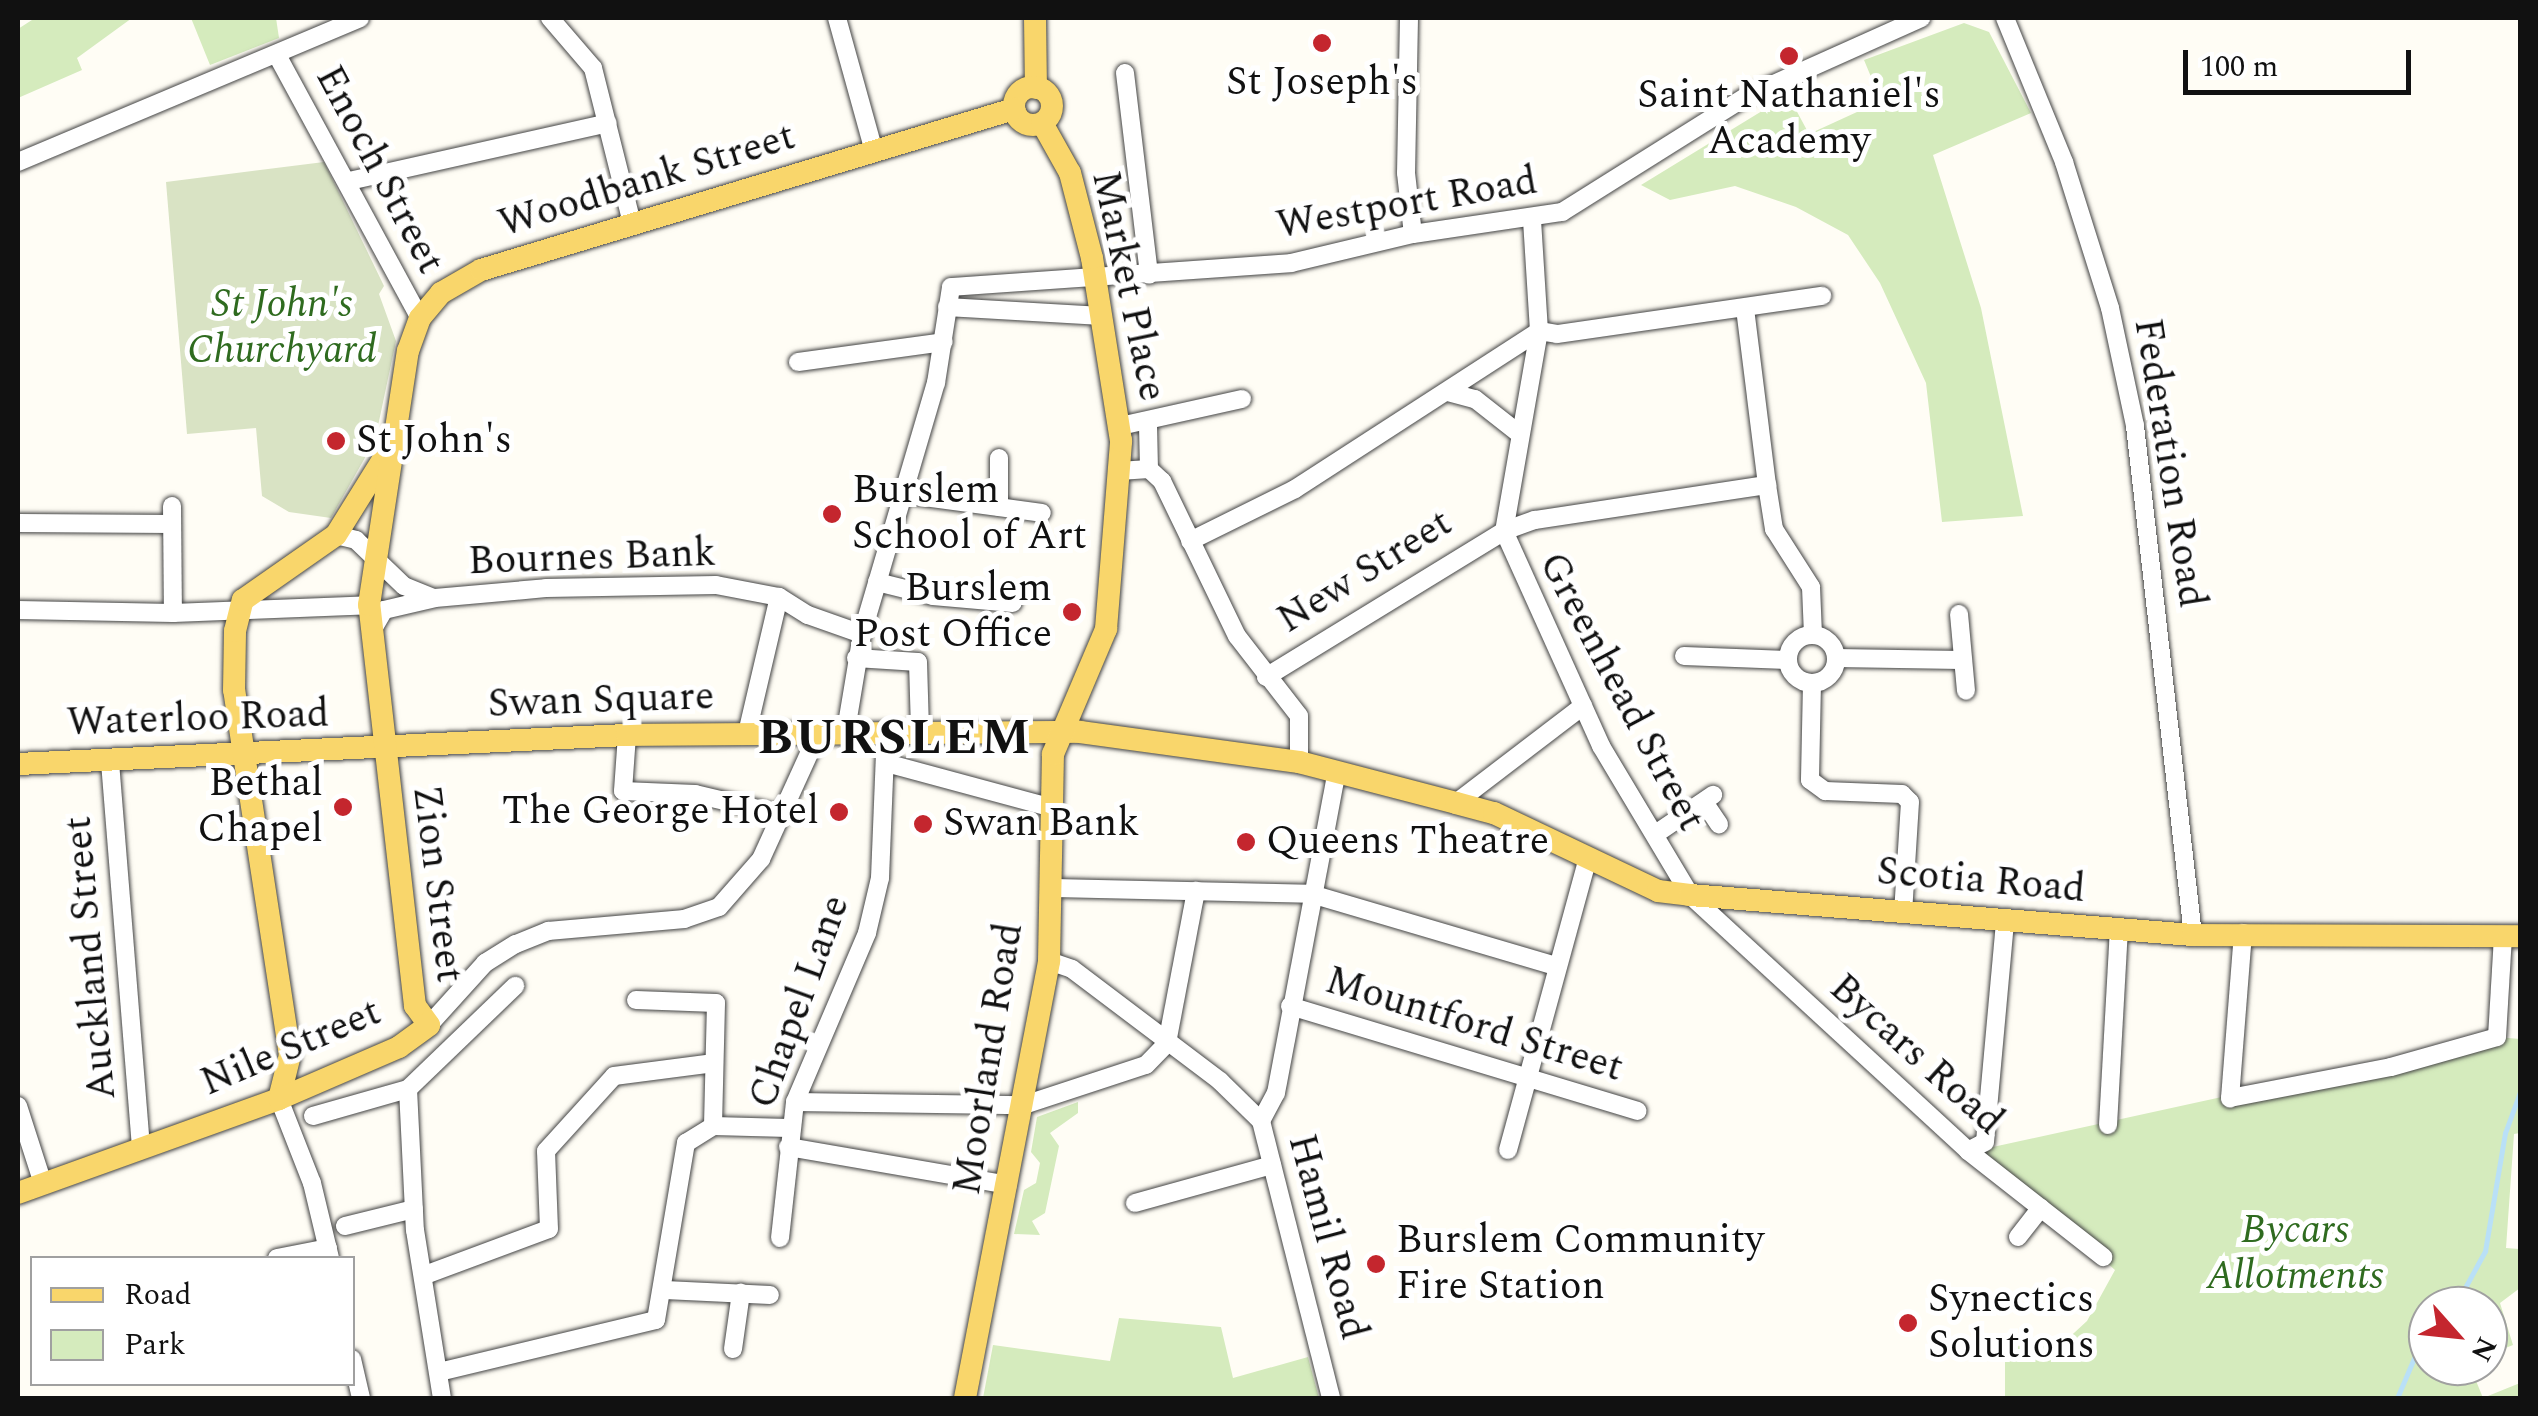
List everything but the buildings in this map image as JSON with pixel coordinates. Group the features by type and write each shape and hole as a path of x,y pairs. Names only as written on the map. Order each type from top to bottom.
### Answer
{"main road":[{"path":"1035,18 1036,88 1052,102 1042,123 1024,123 1014,110 1018,94 1036,88"},
{"name":"Woodbank Street","path":"420,318 442,293 481,270 1014,110"},
{"name":"Market Place","path":"1042,123 1070,173 1095,279 1120,426 1106,628 1063,732"},
{"path":"280,1098 290,1055 234,690 240,608 252,592 336,535 376,479 420,318"},
{"name":"Zion Street","path":"394,424 369,605 382,749 414,1006 429,1025"},
{"name":"Swan Square","path":"382,749 627,736 920,729 1063,732 1299,762"},
{"name":"Moorland Road","path":"965,1398 1049,961 1049,807 1053,754 1063,732"},
{"name":"Waterloo Road","path":"18,764 382,749"},
{"name":"Scotia Road","path":"1299,762 1494,813 1658,890 1690,895 2193,935 2512,936"},
{"name":"Nile Street","path":"18,1193 280,1098 399,1046 429,1025"},
{"path":"290,1055 316,1082"}],"street":[{"path":"18,162 360,18"},
{"path":"550,18 593,68 632,223"},
{"path":"837,18 874,151"},
{"path":"1409,18 1406,174 1413,234"},
{"name":"Westport Road","path":"947,308 956,283 1095,279 1291,263 1413,234 1532,220 1592,197 1747,96 1921,18"},
{"name":"Federation Road","path":"2005,18 2064,162 2110,308 2135,426 2193,935"},
{"name":"Enoch Street","path":"276,55 349,181 420,318"},
{"path":"1125,72 1149,275"},
{"path":"349,181 608,123"},
{"name":"Greenhead Street","path":"1532,220 1538,331 1517,432 1504,531 1512,560 1572,669 1583,706 1690,895"},
{"path":"1190,541 1334,467 1538,331 1745,310 1822,296"},
{"path":"846,730 856,658 944,342 947,308 1102,316"},
{"path":"1745,310 1767,486 1781,538 1811,587 1813,636"},
{"path":"806,366 944,342"},
{"path":"1448,392 1475,399 1517,432"},
{"path":"1120,426 1148,425 1242,399"},
{"path":"1148,425 1148,469"},
{"path":"999,458 999,508"},
{"path":"1119,471 1148,469 1162,480 1206,582 1266,677 1299,716 1299,762"},
{"name":"New Street","path":"1266,677 1504,531 1535,520 1767,486"},
{"path":"902,494 1042,512"},
{"path":"18,523 172,515 174,613"},
{"name":"Bournes Bank","path":"336,535 356,540 404,586 434,598"},
{"path":"877,582 932,596 1013,603"},
{"name":"Bournes Bank","path":"373,629 384,610 434,598 546,588 716,585 779,597 808,616 862,634"},
{"path":"747,733 779,597"},
{"path":"18,610 174,613 369,605"},
{"path":"1959,614 1966,692"},
{"path":"1813,636 1826,639 1836,658 1827,678 1812,683 1794,676 1788,660 1793,644 1813,636"},
{"path":"1684,656 1788,660"},
{"path":"856,658 918,662 920,729"},
{"path":"1836,658 1961,660"},
{"path":"1812,683 1810,780 1824,791 1902,794 1910,802 1904,914"},
{"path":"1456,803 1583,706"},
{"name":"Chapel Lane","path":"780,1238 789,1128 796,1102 867,934 880,878 886,730"},
{"name":"Nile Street","path":"429,1025 501,951 548,932 684,919 719,907 760,859 784,816 819,732"},
{"path":"627,736 623,792 695,794 784,816"},
{"name":"Auckland Street","path":"110,762 141,1149"},
{"path":"886,764 1049,807"},
{"path":"1260,1121 1276,1093 1337,771"},
{"path":"1657,833 1712,797 1719,824"},
{"path":"1508,1150 1555,966 1588,858"},
{"path":"1052,888 1311,894 1555,966"},
{"path":"796,1102 1024,1106 1152,1060 1167,1043 1196,891"},
{"name":"Bycars Road","path":"1690,895 1968,1151 2103,1257"},
{"path":"1968,1151 1984,1142 2005,920"},
{"path":"2108,1125 2119,930"},
{"path":"2243,933 2230,1098 2391,1067 2497,1038 2512,936"},
{"name":"Hamil Road","path":"1049,961 1072,969 1230,1089 1260,1121 1332,1398"},
{"path":"314,1116 408,1089 515,986"},
{"path":"636,1000 716,1003 713,1126"},
{"name":"Mountford Street","path":"1290,1006 1638,1110"},
{"path":"425,1276 549,1228 546,1151 614,1076 714,1063"},
{"path":"408,1089 414,1210 442,1398"},
{"path":"280,1098 329,1253 298,1256"},
{"path":"18,1106 43,1184"},
{"path":"439,1372 656,1320 686,1143 713,1126 789,1128"},
{"path":"788,1148 1008,1185"},
{"path":"1135,1203 1272,1165"},
{"path":"2018,1237 2038,1205"},
{"path":"345,1226 414,1210"},
{"path":"664,1290 770,1295"},
{"path":"733,1350 741,1293"},
{"path":"355,1372 361,1398"}],"green space":[{"path":"35,18 132,18 77,58 82,70 18,98 18,29"},
{"path":"191,18 276,18 279,38 210,65"},
{"path":"1964,23 1989,32 2031,113 1933,155 1981,308 2023,516 1942,522 1926,383 1880,283 1848,235 1796,207 1735,186 1670,200 1641,185 1788,95 1809,134 1881,101 1864,60"},
{"name":"St John's Churchyard","path":"324,162 384,286 379,294 396,341 375,440 331,518 289,512 262,496 256,428 187,434 166,182"},
{"name":"Bycars Allotments","path":"2497,1037 2520,1039 2520,1133 2514,1134 2506,1248 2519,1249 2520,1288 2508,1297 2508,1286 2408,1286 2408,1386 2478,1386 2483,1398 2005,1398 2005,1347 2062,1344 2087,1321 2115,1270 1979,1150"},
{"path":"1078,1102 1078,1113 1050,1133 1059,1146 1045,1213 1032,1221 1040,1235 1014,1234 1024,1190 1036,1183 1040,1163 1031,1152 1037,1117"},
{"path":"1119,1318 1221,1327 1233,1378 1308,1357 1319,1398 983,1398 993,1345 1110,1361"},
{"path":"2520,1383 2520,1398 2483,1398"}],"waterway":[{"path":"2466,1286 2485,1251 2505,1133 2520,1092"},
{"path":"2397,1398 2408,1372"}],"place":[{"name":"St Joseph's","path":"1322,43"},
{"name":"Saint Nathaniel's Academy","path":"1789,56"},
{"name":"St John's","path":"336,441"},
{"name":"Burslem School of Art","path":"832,514"},
{"name":"Burslem Post Office","path":"1072,612"},
{"name":"Bethal Chapel","path":"343,807"},
{"name":"The George Hotel","path":"839,812"},
{"name":"Swan Bank","path":"923,824"},
{"name":"Queens Theatre","path":"1246,842"},
{"name":"Burslem Community Fire Station","path":"1376,1264"},
{"name":"Synectics Solutions","path":"1908,1323"}],"district":[{"name":"BURSLEM","path":"895,739"}]}
